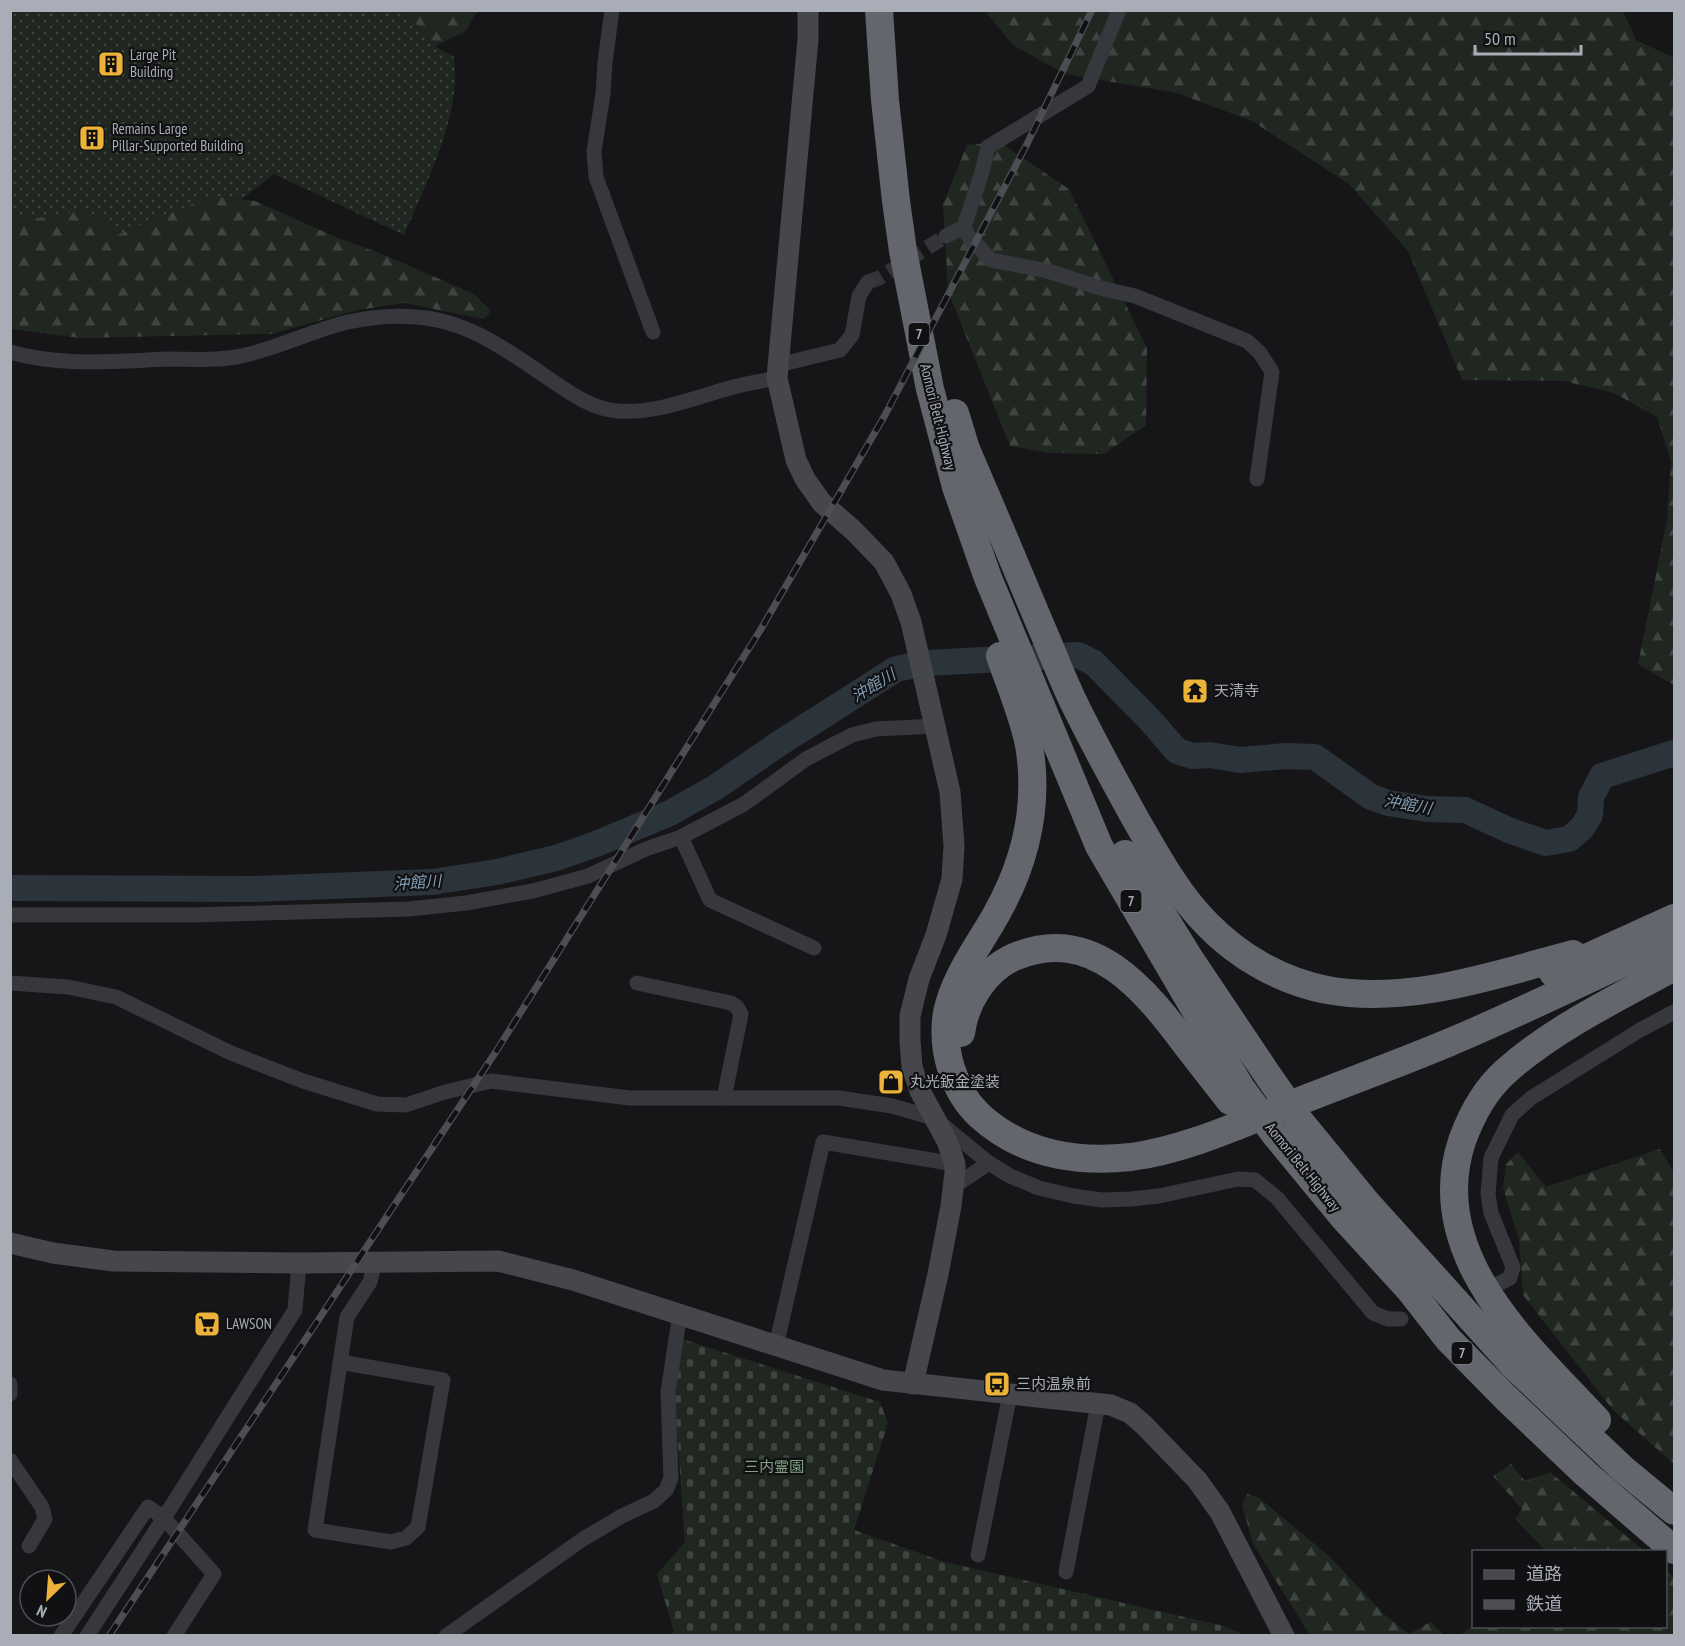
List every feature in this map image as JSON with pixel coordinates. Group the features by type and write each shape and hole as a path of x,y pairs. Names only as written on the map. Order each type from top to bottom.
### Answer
{"highway":[{"name":"Aomori Belt Highway","path":"879,10 885,100 905,263 930,389 956,487 1005,645 1028,704 1190,959 1299,1120 1374,1211 1513,1365 1623,1469 1674,1510"},
{"path":"905,263 966,448 1074,704 1114,782 1184,897 1206,923 1231,945 1261,966 1296,983 1360,994 1451,986 1623,952 1674,939"},
{"path":"1028,704 1028,744 1033,785 1031,819 1022,856 1012,886 956,986 947,1012 945,1037 948,1059 956,1082 971,1107 992,1127 1018,1142 1044,1152 1085,1158 1131,1156 1171,1149 1449,1043 1623,952 1674,918"},
{"name":"7","path":"1028,704 1099,846 1234,1093"},
{"path":"1234,1093 1140,988 1112,966 1086,953 1057,948 1028,951 1004,962 984,980 969,1004 961,1031 963,1061 976,1087 994,1110 1022,1130 1054,1141 1078,1145 1113,1146 1162,1135 1222,1114 1623,952"},
{"path":"1674,967 1588,1014 1535,1047 1502,1074 1469,1122 1459,1152 1455,1183 1456,1214 1463,1244 1479,1280 1513,1330 1674,1499"},
{"name":"Aomori Belt Highway","path":"1234,1093 1295,1178 1344,1218 1409,1289 1448,1339 1586,1474 1674,1550"}],"street":[{"path":"612,10 594,151 596,177 653,332"},
{"path":"808,10 808,39 778,371 796,460 805,479 822,503 853,530 884,562 901,594 911,622 950,792 954,846 952,879 936,934 919,979 910,1016 910,1041 912,1067 920,1091 947,1141 955,1164 938,1274 913,1384"},
{"path":"885,100 891,53 889,10"},
{"path":"1119,10 1088,86 988,147 964,227 969,237 991,260 1047,271 1100,288 1135,296 1248,341 1260,353 1272,372 1257,479"},
{"path":"946,236 964,227"},
{"path":"10,352 54,361 86,362 235,357 268,349 348,322 384,317 416,317 446,321 478,334 509,351 572,395 591,404 617,411 670,406 736,387 840,350 852,335 859,296 868,282"},
{"path":"10,915 202,915 409,909 466,903 533,891 588,876 646,849 681,837 744,804 807,759 852,735 934,718"},
{"path":"681,837 710,900 813,948"},
{"path":"10,983 68,987 116,997 231,1053 303,1081 377,1104 406,1105 445,1092 491,1081 630,1098 839,1098 892,1106 934,1118 988,1163 1010,1176 1039,1188 1073,1196 1102,1200 1131,1199 1159,1196 1238,1179 1255,1180 1277,1198 1373,1313 1388,1319 1401,1319"},
{"path":"637,983 732,1003 737,1007 741,1014 724,1098"},
{"path":"1498,1284 1510,1278 1513,1267 1491,1213 1488,1194 1491,1158 1512,1115 1532,1098 1640,1030 1674,1012"},
{"path":"776,1346 823,1142 955,1164"},
{"path":"953,1186 988,1163"},
{"path":"10,1243 53,1253 113,1261 299,1263 498,1261 573,1280 680,1313 883,1380 1112,1405 1130,1413 1144,1425 1197,1480 1220,1512 1284,1635"},
{"path":"340,1362 442,1380 418,1527 406,1538 391,1542 315,1530 340,1362 347,1317 370,1282 375,1261"},
{"path":"87,1635 295,1310 299,1263"},
{"path":"446,1635 583,1539 622,1516 654,1501 666,1490 671,1478 668,1392 680,1313"},
{"path":"10,1384 10,1394"},
{"path":"978,1555 1010,1394"},
{"path":"1066,1572 1098,1404"},
{"path":"10,1460 42,1507 45,1519 29,1546"},
{"path":"60,1635 148,1507 164,1518 214,1574 174,1635"}],"green space":[{"path":"10,11 405,11 435,46 454,57 455,79 453,102 440,148 404,235 274,174 242,199 212,196 117,235 101,219 85,210 39,218 11,217"},
{"path":"405,11 480,11 475,14 466,31 435,46"},
{"path":"985,11 1623,11 1636,40 1674,58 1674,685 1638,664 1667,520 1671,461 1657,417 1614,393 1564,381 1462,380 1408,251 1349,184 1252,121 1177,93 1065,74 1013,45"},
{"path":"999,142 1069,189 1147,348 1146,425 1104,454 1049,453 1010,446 948,291 943,204 967,145"},
{"path":"212,196 255,201 474,294 491,311 484,319 404,303 358,310 271,334 79,338 11,329 11,217 39,218 85,210 101,219 117,235"},
{"path":"1660,1149 1674,1173 1674,1464 1613,1410 1523,1295 1519,1240 1503,1188 1506,1164 1518,1152 1546,1187"},
{"name":"三内霊園","path":"682,1339 880,1402 888,1423 854,1530 945,1562 1224,1626 1245,1635 668,1635 674,1632 657,1574 685,1542 674,1388"},
{"path":"1511,1464 1525,1481 1550,1472 1643,1550 1545,1550 1515,1519 1522,1509 1493,1476"},
{"path":"1247,1494 1258,1497 1329,1556 1385,1615 1409,1634 1430,1622 1444,1635 1310,1635 1253,1544 1242,1505"},
{"path":"1667,1571 1674,1578 1674,1631 1672,1635 1460,1635 1472,1627 1667,1628"}],"waterway":[{"name":"沖館川","path":"10,888 253,889 432,882 497,872 556,858 670,813 716,787 896,669 926,663 1078,655 1094,663 1177,751 1193,756 1210,755 1240,760 1286,756 1315,757 1371,797 1388,803 1427,809 1465,810 1511,831 1546,843 1569,839 1582,828 1590,815 1591,797 1602,776 1674,753"}],"tunnel":[{"path":"868,282 879,278 946,236"}],"railway":[{"path":"109,1636 497,1050 761,629 885,415 1027,144 1092,10"}],"place":[{"name":"Large Pit Building","path":"111,64"},
{"name":"Remains Large Pillar-Supported Building","path":"92,138"},
{"name":"天清寺","path":"1195,691"},
{"name":"丸光鈑金塗装","path":"891,1082"},
{"name":"LAWSON","path":"207,1324"},
{"name":"三内温泉前","path":"997,1384"}]}
